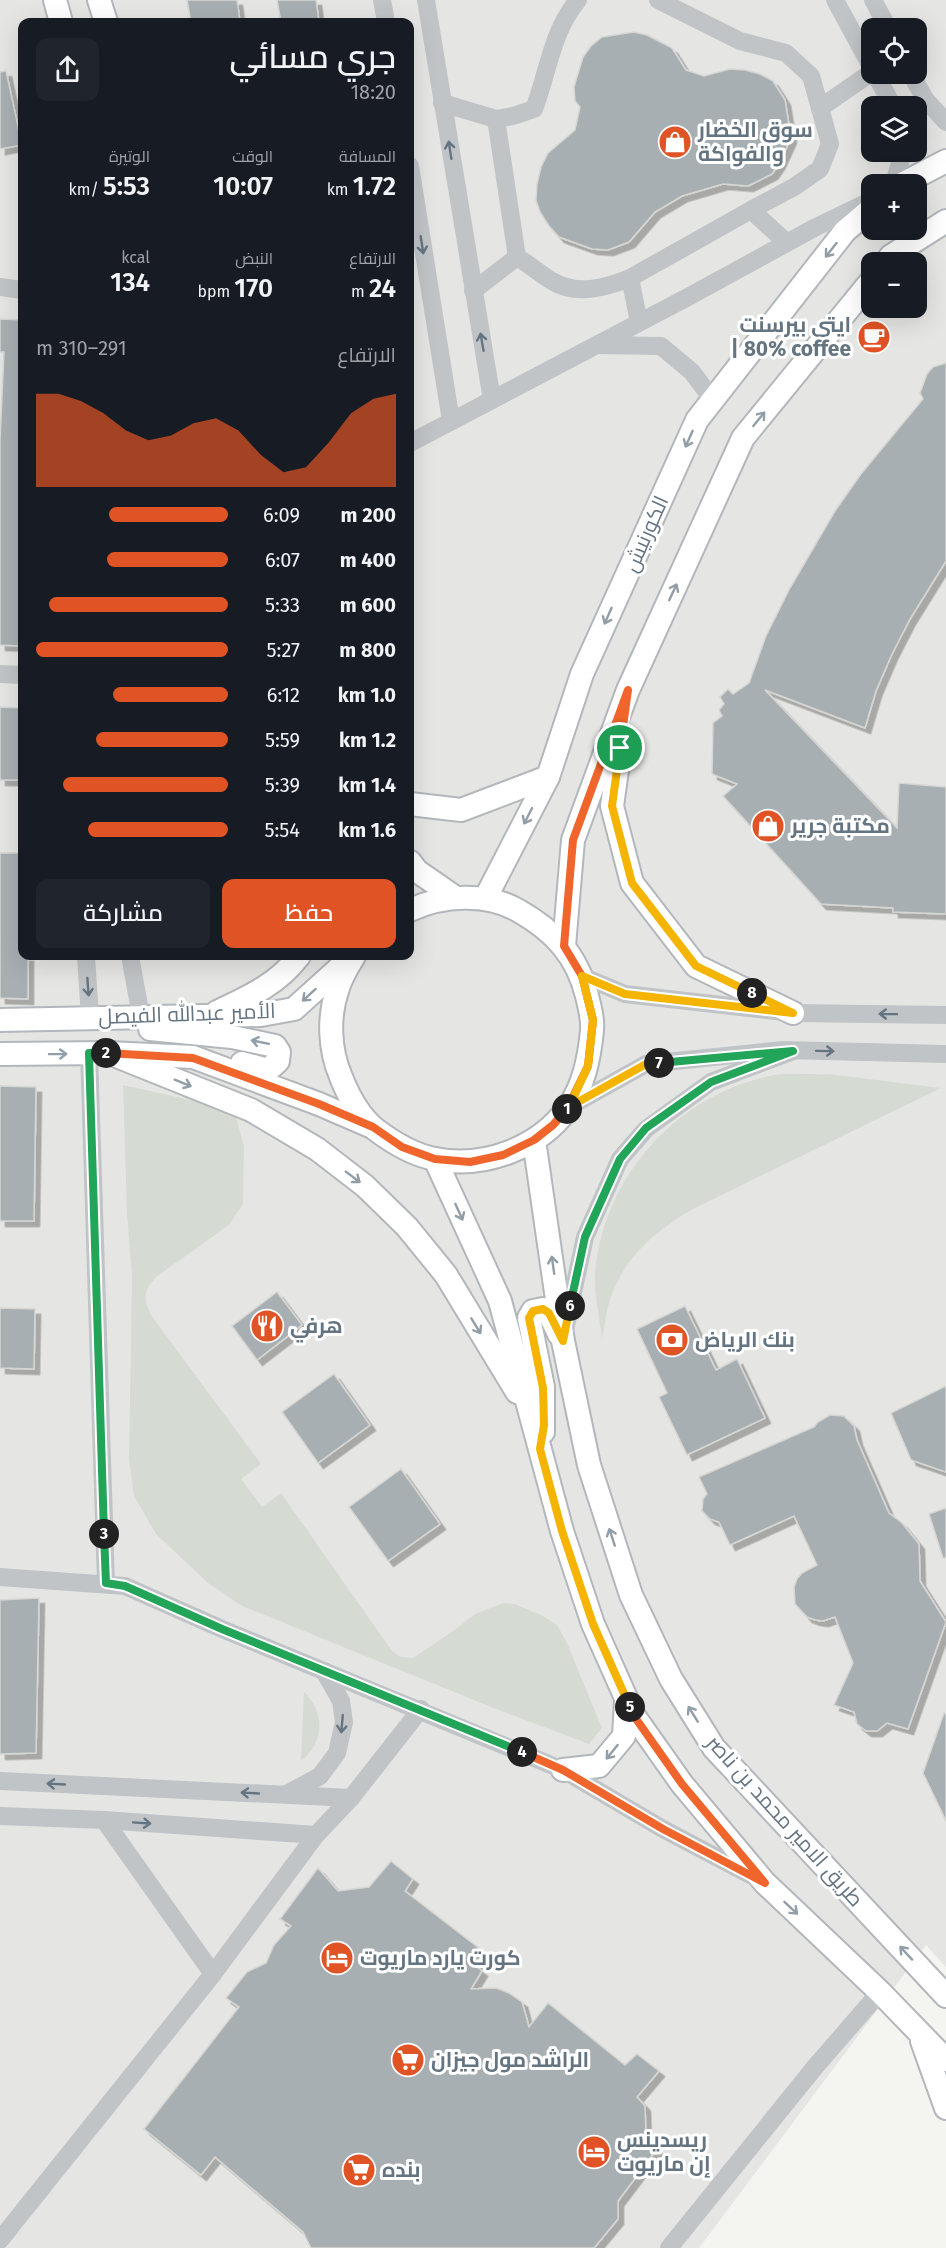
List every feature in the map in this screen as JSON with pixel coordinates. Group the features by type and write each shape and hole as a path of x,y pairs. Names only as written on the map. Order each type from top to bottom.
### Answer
{"main road":[{"path":"55,0 60,18"},
{"path":"99,0 105,18"},
{"path":"921,174 946,161"},
{"name":"الكورنيش","path":"486,899 548,777 582,674 697,420 845,231 861,217"},
{"path":"897,252 946,221"},
{"path":"564,946 573,840 628,690 743,438 861,293"},
{"path":"628,690 612,806 632,883 696,966 793,1013"},
{"path":"414,804 461,810 548,777"},
{"path":"414,867 456,898"},
{"path":"351,960 338,988 331,1025 335,1063 349,1098 373,1127 402,1147 435,1159 470,1162 503,1155 534,1140 553,1125 569,1107 588,1066 593,1020 582,976 564,946 542,924 515,909 486,899 456,898 424,903 414,908"},
{"path":"208,1016 256,994 288,970 296,960"},
{"name":"الأمير عبدالله الفيصل","path":"0,1020 261,1015 294,1008 348,960"},
{"path":"118,1017 150,1029 232,1037 265,1043 275,1046 279,1052 278,1061 268,1070 227,1058 193,1058"},
{"path":"99,1053 251,1110 317,1149 365,1186 407,1227 446,1275 531,1416"},
{"name":"الأمير عبدالله الفيصل","path":"0,1054 99,1053 193,1058 319,1104 373,1127"},
{"name":"طريق الامير محمد بن ناصر","path":"534,1140 563,1341 592,1476 631,1595 671,1679 714,1748 946,1996"},
{"path":"435,1159 500,1301 562,1531 593,1624 634,1716 682,1784 765,1883 880,1992 946,2060"},
{"path":"540,1449 544,1425 543,1388 529,1318 533,1311 543,1309 549,1313 563,1341"},
{"path":"563,1770 599,1766 624,1736 627,1700"},
{"path":"919,2034 946,2108"}],"street":[{"path":"382,0 385,18"},
{"path":"426,0 492,400"},
{"path":"442,103 496,119 534,109 544,84 553,43 565,15 578,0"},
{"path":"496,119 517,257 553,282 578,289 607,288 630,278 794,187 820,169 830,144 811,76 786,53 766,50 740,40 658,0"},
{"path":"835,0 861,49"},
{"path":"873,0 883,18"},
{"path":"820,108 861,79"},
{"path":"917,84 925,99 946,122"},
{"path":"414,190 452,421"},
{"path":"414,441 861,206"},
{"path":"751,210 787,243"},
{"path":"473,291 517,257"},
{"path":"630,278 639,322"},
{"path":"0,287 18,289"},
{"path":"596,345 661,346 692,372 713,400"},
{"path":"0,674 18,675"},
{"path":"86,960 90,1018"},
{"path":"131,960 141,1017"},
{"path":"582,976 625,994 793,1013 946,1015"},
{"path":"569,1107 646,1064 793,1051 946,1054"},
{"path":"563,1341 585,1237 620,1159 646,1128 711,1082 793,1051"},
{"path":"99,1053 106,1583"},
{"path":"0,1577 125,1586 563,1770 663,1829 765,1883"},
{"path":"286,1795 320,1776 337,1753 344,1722 341,1701 324,1671"},
{"path":"0,2240 213,1974 316,1835 351,1798 421,1709"},
{"path":"0,1781 351,1798"},
{"path":"0,1816 104,1820 316,1835"},
{"path":"104,1820 213,1974"},
{"path":"669,2248 815,2067 880,1992"}],"shaded area":[{"path":"0,0 946,0 946,1967 926,1945 699,2248 0,2248"},
{"path":"829,1074 941,1088 693,1209 667,1226 634,1257 617,1282 609,1302 602,1339 595,1283 601,1240 612,1206 628,1175 649,1147 674,1122 703,1102 735,1086 776,1075"},
{"path":"123,1085 232,1109 237,1120 244,1146 243,1204 229,1225 156,1277 147,1291 146,1299 151,1315 261,1464 241,1479 262,1507 281,1493 392,1651 401,1657 413,1658 475,1614 503,1603 515,1604 557,1625 567,1643 602,1728 589,1744 496,1709 242,1606 208,1583 156,1534 134,1496 129,1459 132,1276 127,1214"},
{"path":"304,1692 316,1709 319,1727 315,1745 301,1761"}],"building":[{"path":"187,0 237,0 239,18 190,18"},
{"path":"277,0 316,0 318,18 280,18"},
{"name":"سوق الخضار والفواكة","path":"634,32 647,35 672,48 686,70 704,76 730,69 745,70 773,81 785,100 791,138 772,174 748,186 723,184 682,196 655,212 629,242 608,250 592,249 559,237 549,226 536,200 537,184 541,167 548,153 575,130 580,107 575,101 574,87 583,57 602,37"},
{"path":"6,71 18,126 18,146 0,149 0,72"},
{"path":"0,319 18,320 18,646 0,645 0,440 4,352 0,352"},
{"path":"946,363 946,561 910,619 892,654 876,691 865,728 765,690 897,828 899,783 946,787 946,914 893,912 893,908 821,904 723,796 737,784 712,774 713,723 722,716 719,710 724,704 720,697 728,689 733,694 749,683 766,636 790,588 835,511 861,474 923,399 920,393 927,374 933,367"},
{"path":"0,707 18,708 18,780 0,780"},
{"path":"0,853 18,853 18,960 28,960 28,999 0,998"},
{"path":"0,1086 36,1087 34,1221 0,1221"},
{"name":"هرفي","path":"277,1292 302,1325 257,1360 232,1326"},
{"path":"685,1306 716,1370 737,1359 765,1418 687,1455 659,1397 667,1393 637,1329"},
{"path":"0,1308 35,1309 34,1369 0,1368"},
{"path":"334,1374 370,1425 318,1463 282,1412"},
{"path":"946,1386 946,1472 911,1460 891,1413"},
{"path":"830,1415 844,1416 854,1426 857,1440 889,1513 902,1523 919,1544 920,1581 946,1622 908,1729 887,1723 877,1731 866,1731 857,1724 854,1712 834,1705 853,1663 835,1617 823,1621 815,1620 807,1617 795,1604 794,1587 797,1579 802,1573 817,1565 794,1516 730,1545 719,1522 710,1519 702,1511 703,1499 707,1494 699,1477 814,1427"},
{"path":"401,1469 440,1524 388,1561 349,1507"},
{"path":"946,1508 946,1558 943,1558 929,1514"},
{"path":"39,1598 36,1753 0,1754 0,1600"},
{"path":"944,1713 946,1714 946,1821 923,1773"},
{"name":"الراشد مول جيزان","path":"391,1861 413,1879 405,1891 484,1952 475,1965 482,1971 471,1989 496,1988 509,1993 522,2002 529,2027 548,2003 625,2065 637,2054 659,2071 637,2097 645,2106 646,2137 657,2149 618,2201 618,2219 594,2248 311,2248 303,2232 215,2157 201,2175 144,2129 239,2007 226,1998 247,1972 266,1963 274,1945 291,1926 280,1919 318,1868 338,1891 369,1887"}],"place":[{"name":"سوق الخضار والفواكة","path":"675,142"},
{"name":"ايتي بيرسنت | 80% coffee","path":"874,337"},
{"name":"مكتبة جرير","path":"768,826"},
{"name":"هرفي","path":"267,1326"},
{"name":"بنك الرياض","path":"672,1340"},
{"name":"كورت يارد ماريوت","path":"337,1958"},
{"name":"الراشد مول جيزان","path":"408,2060"},
{"name":"ريسدينس إن ماريوت","path":"594,2152"},
{"name":"بنده","path":"359,2170"}],"route":[{"path":"620,748 612,806 632,883 696,966 793,1013 625,994 582,976 593,1020 588,1066 569,1107 646,1064 783,1050 793,1051 711,1082 646,1128 620,1159 585,1237 563,1341 549,1313 543,1309 533,1311 529,1318 543,1388 544,1425 540,1449 562,1531 593,1624 634,1716 682,1784 765,1883 663,1829 563,1770 421,1709 222,1629 125,1586 106,1583 89,1053 193,1058 319,1104 373,1127 402,1147 435,1159 470,1162 503,1155 534,1140 553,1125 569,1107 588,1066 593,1020 582,976 564,946 573,840 628,690 620,748"}]}
